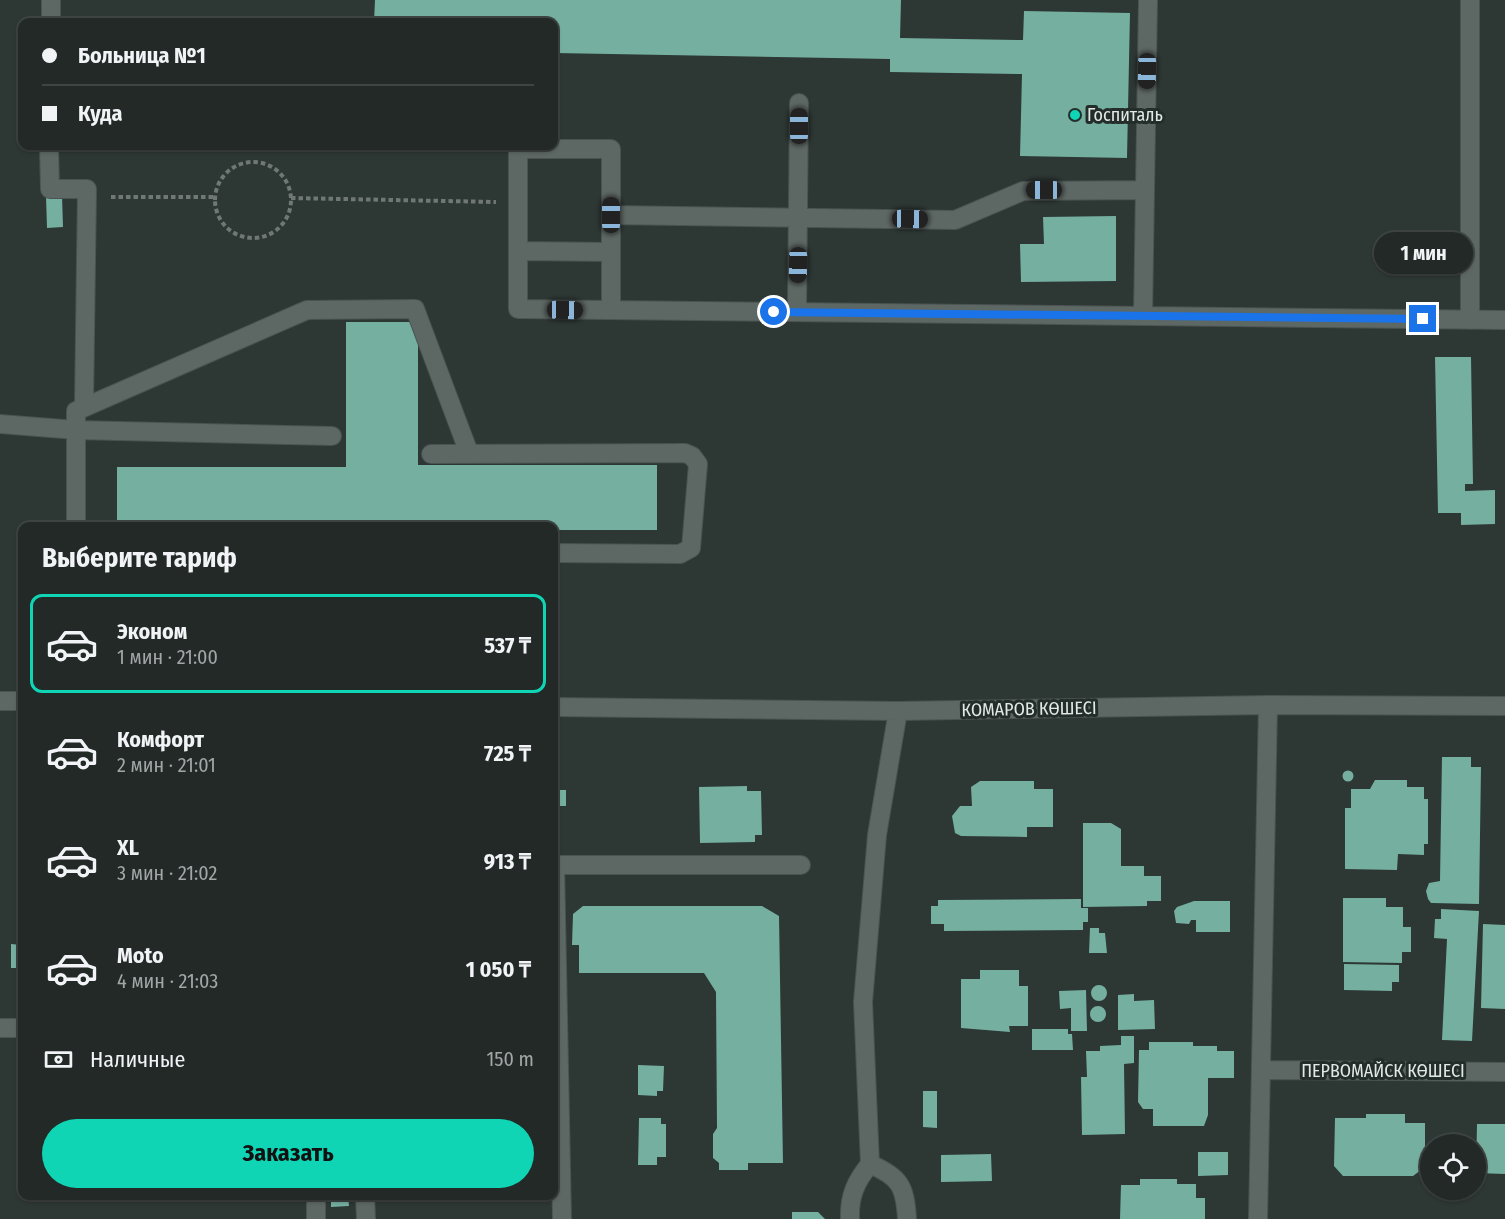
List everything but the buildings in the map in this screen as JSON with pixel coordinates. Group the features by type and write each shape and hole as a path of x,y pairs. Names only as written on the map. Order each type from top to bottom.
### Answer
{"street":[{"path":"51,0 51,18"},
{"path":"1143,316 1148,0"},
{"path":"1470,0 1470,320"},
{"path":"797,312 799,103"},
{"path":"558,149 611,149 611,310"},
{"path":"49,150 50,189 87,189 84,406"},
{"path":"518,150 518,309 1505,320"},
{"path":"611,215 955,220 1023,191 1145,190"},
{"path":"518,251 611,252"},
{"path":"76,522 76,411 307,310 415,309 469,453"},
{"path":"0,424 76,430 332,436"},
{"path":"431,454 685,453 692,456 698,464 691,548 680,554 558,553"},
{"path":"0,701 18,701"},
{"path":"1258,1219 1268,705"},
{"name":"КОМАРОВ КӨШЕСІ","path":"558,707 898,711 1268,705 1505,706"},
{"path":"850,1219 849,1207 855,1183 870,1164 863,1002 877,835 898,711"},
{"path":"558,865 801,865"},
{"path":"0,1028 18,1028"},
{"path":"558,1042 562,1219"},
{"name":"ПЕРВОМАЙСК КӨШЕСІ","path":"1261,1070 1505,1072"},
{"path":"870,1164 892,1174 906,1197 907,1219"},
{"path":"316,1200 316,1219"},
{"path":"365,1200 366,1219"}],"path":[{"path":"254,162 268,166 280,174 288,187 291,198 288,216 279,228 267,236 252,238 237,235 225,226 217,214 215,197 218,185 227,173 239,165 254,162"},
{"path":"86,198 215,197"},
{"path":"291,198 518,203"}],"place":[{"name":"Госпиталь","path":"1075,115"}],"route":[{"path":"774,312 1423,319"}]}
